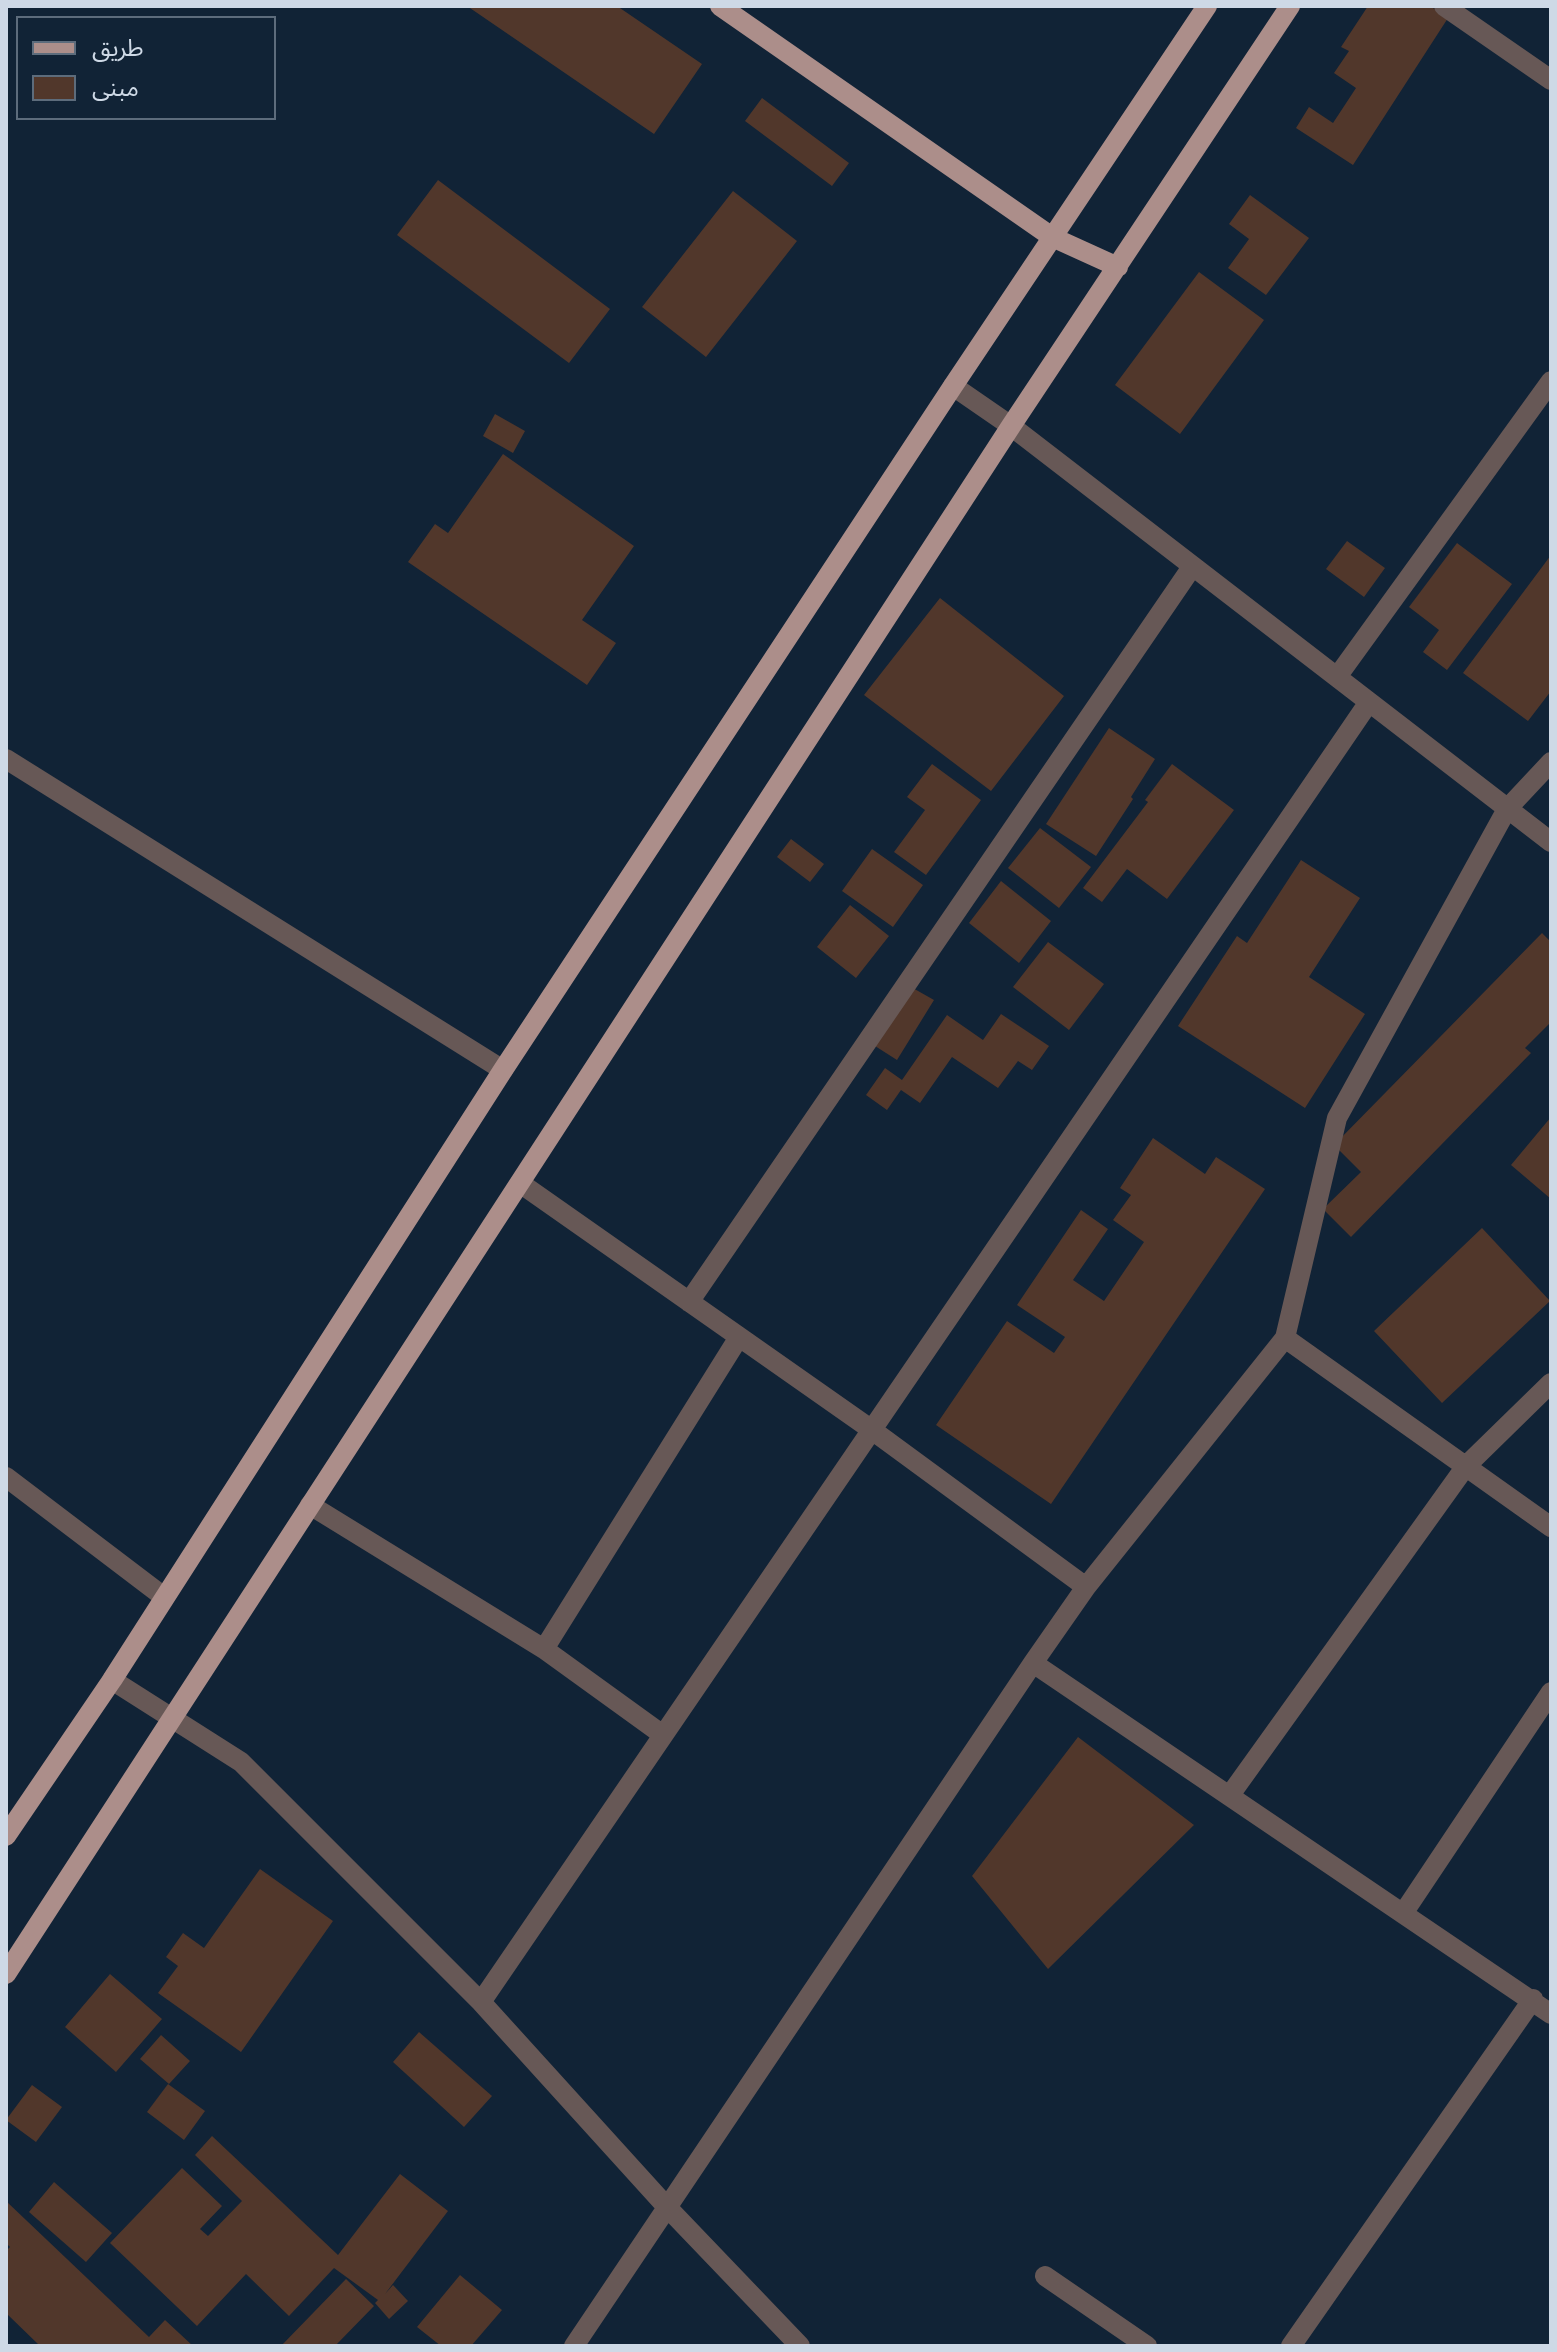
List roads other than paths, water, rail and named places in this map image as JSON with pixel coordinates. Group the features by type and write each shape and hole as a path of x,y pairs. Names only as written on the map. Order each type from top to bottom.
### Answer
{"main road":[{"path":"720,6 1052,237 1118,267"},
{"path":"6,1836 112,1680 503,1070 1207,6"},
{"path":"6,1974 1011,426 1290,6"}],"street":[{"path":"1444,6 1551,80"},
{"path":"953,386 1011,426 1551,842"},
{"path":"1337,677 1549,391"},
{"path":"689,1302 1192,567"},
{"path":"481,2002 1369,702"},
{"path":"6,759 503,1070"},
{"path":"574,2346 1086,1587 1285,1338 1337,1118 1507,809 1551,762"},
{"path":"520,1183 872,1430 1086,1587"},
{"path":"544,1649 739,1337"},
{"path":"1285,1338 1551,1527"},
{"path":"1230,1795 1466,1466 1551,1383"},
{"path":"6,1477 164,1597"},
{"path":"310,1505 544,1649 663,1735"},
{"path":"1033,1663 1551,2014"},
{"path":"112,1680 241,1762 481,2002 666,2206 800,2346"},
{"path":"1404,1912 1551,1692"},
{"path":"1291,2346 1533,1999"},
{"path":"1045,2276 1147,2346"}]}
